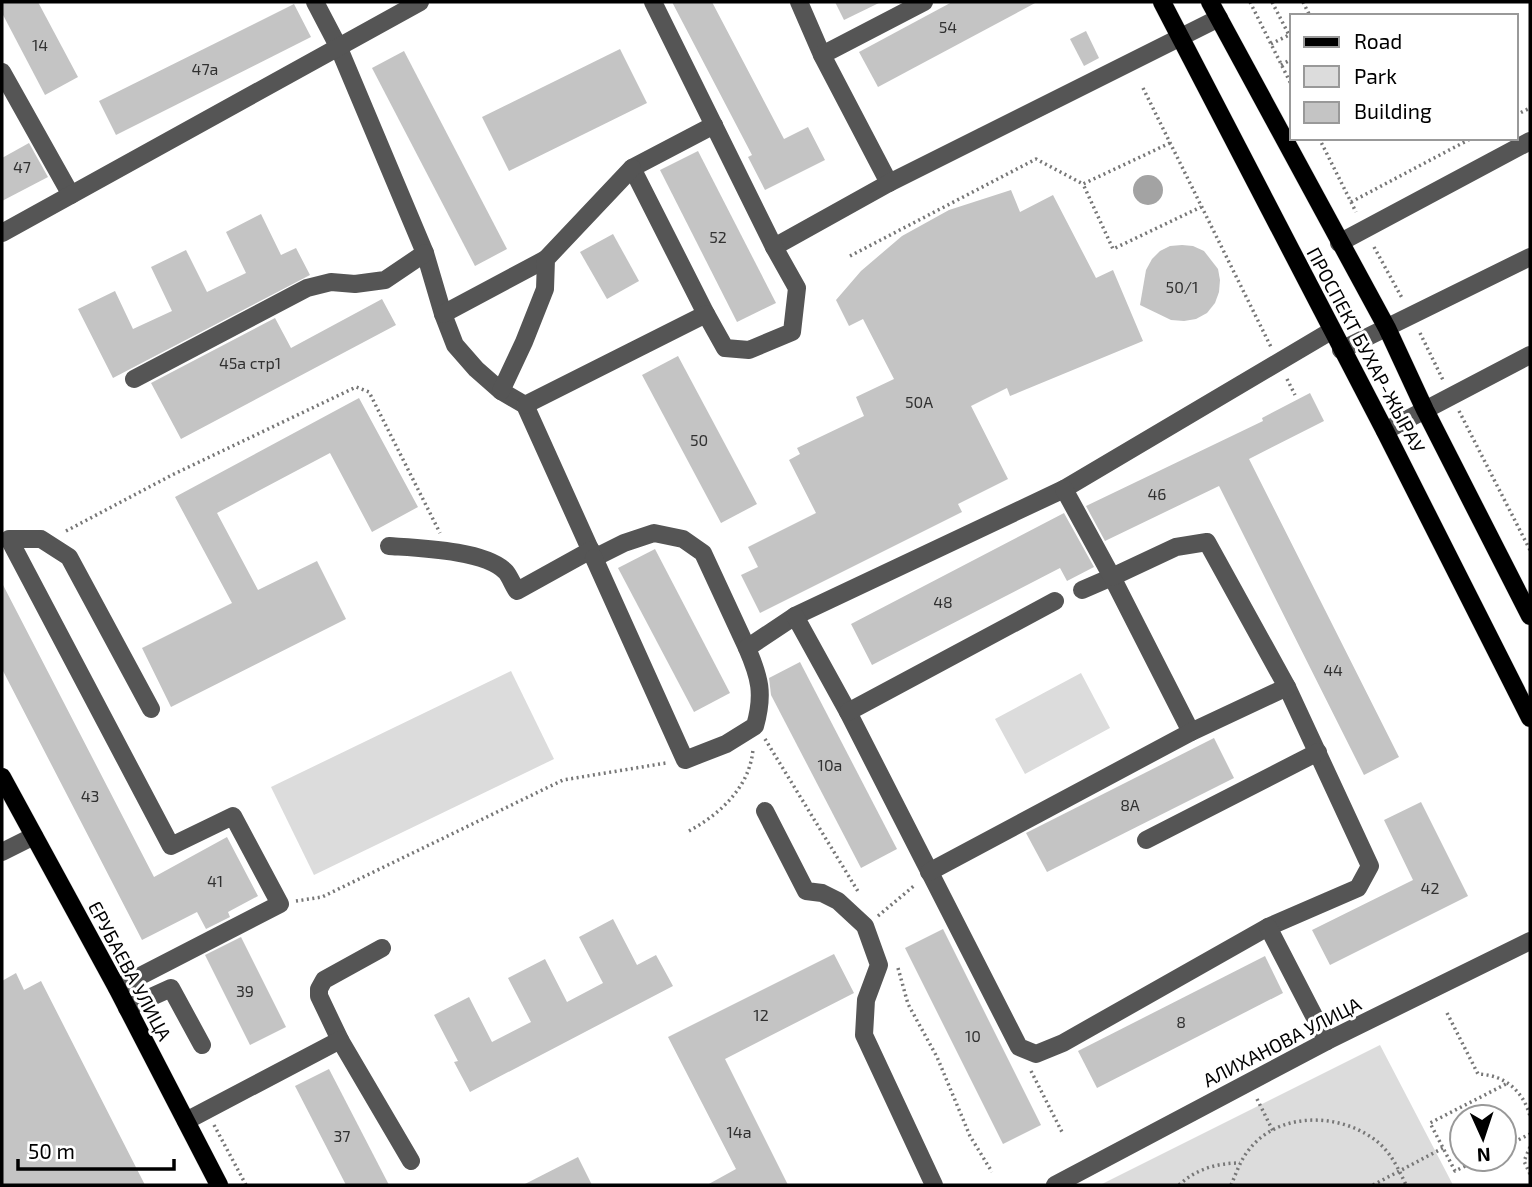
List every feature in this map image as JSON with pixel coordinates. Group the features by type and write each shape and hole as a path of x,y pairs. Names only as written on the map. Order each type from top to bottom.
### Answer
{"main road":[{"name":"ПРОСПЕКТ БУХАР-ЖЫРАУ","path":"1162,2 1528,706"},
{"name":"ПРОСПЕКТ БУХАР-ЖЫРАУ","path":"1210,2 1387,328 1425,410 1530,616"},
{"name":"ЕРУБАЕВА УЛИЦА","path":"2,777 117,988 219,1185"}],"street":[{"path":"315,2 338,46 425,253 443,314 456,345 476,369 501,391 525,405 592,554 685,760 726,744 755,726 761,703 760,686 747,648 703,553 683,539 654,533 592,554 517,591 506,572 494,563 450,551 389,546"},
{"path":"2,233 421,2"},
{"path":"632,168 724,348 749,350 792,332 797,288 774,247 653,2"},
{"path":"799,2 822,55 889,183"},
{"path":"822,55 924,2"},
{"path":"774,247 889,183 1219,18"},
{"path":"2,72 71,195"},
{"path":"443,314 546,259 632,168 714,125"},
{"path":"1339,243 1530,141"},
{"path":"134,379 307,288 331,282 355,284 385,280 425,253"},
{"path":"1341,350 1530,257"},
{"path":"501,391 545,289 546,259"},
{"path":"525,405 706,314"},
{"path":"747,648 795,616 1064,489 1331,331"},
{"path":"1385,430 1530,355"},
{"path":"1064,489 1191,732"},
{"path":"4,535 41,539 69,557 151,709"},
{"path":"4,535 171,846 233,816 280,904 117,988"},
{"path":"795,616 848,712 1019,1047 1036,1054 1063,1043 1268,927 1358,888 1370,866 1287,687 1207,542 1176,547 1082,590"},
{"path":"848,712 1055,601"},
{"path":"929,872 1191,732 1287,687"},
{"path":"1146,840 1318,752"},
{"path":"765,811 806,891 822,893 838,901 865,926 879,965 866,1000 864,1035 934,1185"},
{"path":"2,852 34,836"},
{"path":"1268,927 1327,1041"},
{"name":"АЛИХАНОВА УЛИЦА","path":"1055,1185 1327,1041 1530,941"},
{"path":"382,948 324,980 319,996 340,1040 411,1161"},
{"path":"127,1008 171,988 202,1045"},
{"path":"186,1121 340,1040"}],"path":[{"path":"1250,2 1290,82"},
{"path":"1271,44 1289,35 1272,2"},
{"path":"1281,65 1290,60"},
{"path":"1143,88 1295,396"},
{"path":"1320,140 1530,550"},
{"path":"1351,202 1468,140"},
{"path":"1083,184 1170,143"},
{"path":"850,256 1036,159 1083,184 1113,249 1201,207"},
{"path":"46,542 172,475 356,387 369,392 450,551"},
{"path":"689,831 711,819 741,785 752,757 755,726"},
{"path":"280,904 322,897 563,780 685,760"},
{"path":"876,918 929,872"},
{"path":"1447,1013 1478,1074 1508,1083 1529,1104 1530,1116"},
{"path":"1019,1047 1063,1134"},
{"path":"937,1057 970,1136 992,1172"},
{"path":"1448,1158 1430,1123 1508,1083"},
{"path":"1257,1099 1273,1131"},
{"path":"206,1111 246,1185"},
{"path":"1231,1185 1249,1149 1273,1131 1290,1124 1314,1120 1338,1122 1361,1130 1381,1145 1406,1185"},
{"path":"1530,1147 1524,1161 1530,1174"},
{"path":"1373,1185 1443,1148"},
{"path":"1179,1185 1211,1166 1240,1163"}],"green space":[{"path":"511,671 554,759 314,875 271,787"},
{"path":"1081,673 1110,728 1025,774 995,719"},
{"path":"1380,1045 1453,1185 1100,1185"}],"shaded area":[{"path":"1148,175 1158,180 1163,190 1158,200 1148,205 1138,200 1133,190 1138,180"}],"building":[{"path":"2,2 38,2 78,77 45,95 2,13"},
{"path":"672,2 712,2 784,139 808,127 825,160 765,190 748,157 752,155"},
{"path":"835,2 881,2 844,20"},
{"path":"952,2 1037,2 878,87 859,52"},
{"path":"294,4 311,37 116,135 99,101"},
{"path":"1086,31 1099,58 1084,66 1070,39"},
{"path":"620,49 647,103 509,171 482,117"},
{"path":"404,51 507,249 475,266 372,68"},
{"path":"29,143 48,177 2,201 2,158"},
{"path":"698,151 776,303 737,322 660,170"},
{"path":"1011,190 1020,212 1053,195 1096,278 1113,270 1143,341 1010,396 1007,388 971,406 1008,479 958,504 962,512 760,613 741,575 758,567 748,547 816,513 789,460 800,454 797,448 864,416 856,397 894,379 863,319 849,326 836,300 861,271 902,236 949,210"},
{"path":"261,214 281,255 296,248 310,275 113,378 78,309 115,291 133,329 172,311 151,267 186,250 207,292 246,273 226,232"},
{"path":"613,234 639,281 607,299 580,252"},
{"path":"1182,245 1204,251 1218,269 1220,280 1215,303 1207,313 1184,321 1171,320 1140,305 1146,270 1152,259 1170,246"},
{"path":"382,299 396,325 181,439 151,383 275,318 291,348"},
{"path":"678,356 757,504 721,523 642,375"},
{"path":"1310,393 1324,421 1249,459 1399,757 1364,775 1219,486 1105,541 1086,506 1263,421 1262,418"},
{"path":"359,398 418,507 372,532 330,453 217,513 258,590 317,561 346,619 171,707 142,648 232,603 175,497"},
{"path":"1064,513 1094,567 1067,581 1060,568 872,665 851,624"},
{"path":"655,549 730,693 694,712 618,568"},
{"path":"2,583 154,877 227,837 258,896 228,912 230,917 206,929 197,912 142,940 2,669"},
{"path":"800,662 897,849 861,868 771,695 769,678"},
{"path":"1214,738 1234,778 1047,872 1026,833"},
{"path":"1421,802 1468,896 1330,965 1312,930 1413,880 1384,820"},
{"path":"613,919 637,965 656,955 673,986 470,1092 454,1062 458,1061 434,1015 469,997 492,1042 531,1022 508,978 545,959 567,1002 603,983 579,937"},
{"path":"943,929 1041,1125 1003,1144 905,948"},
{"path":"241,937 286,1027 250,1045 205,955"},
{"path":"834,954 854,993 725,1059 788,1185 707,1185 736,1169 668,1037"},
{"path":"1265,956 1283,993 1097,1088 1078,1051"},
{"path":"16,973 24,990 41,981 145,1185 2,1185 2,981"},
{"path":"329,1069 389,1185 346,1185 295,1086"},
{"path":"578,1157 592,1185 523,1185"}]}
